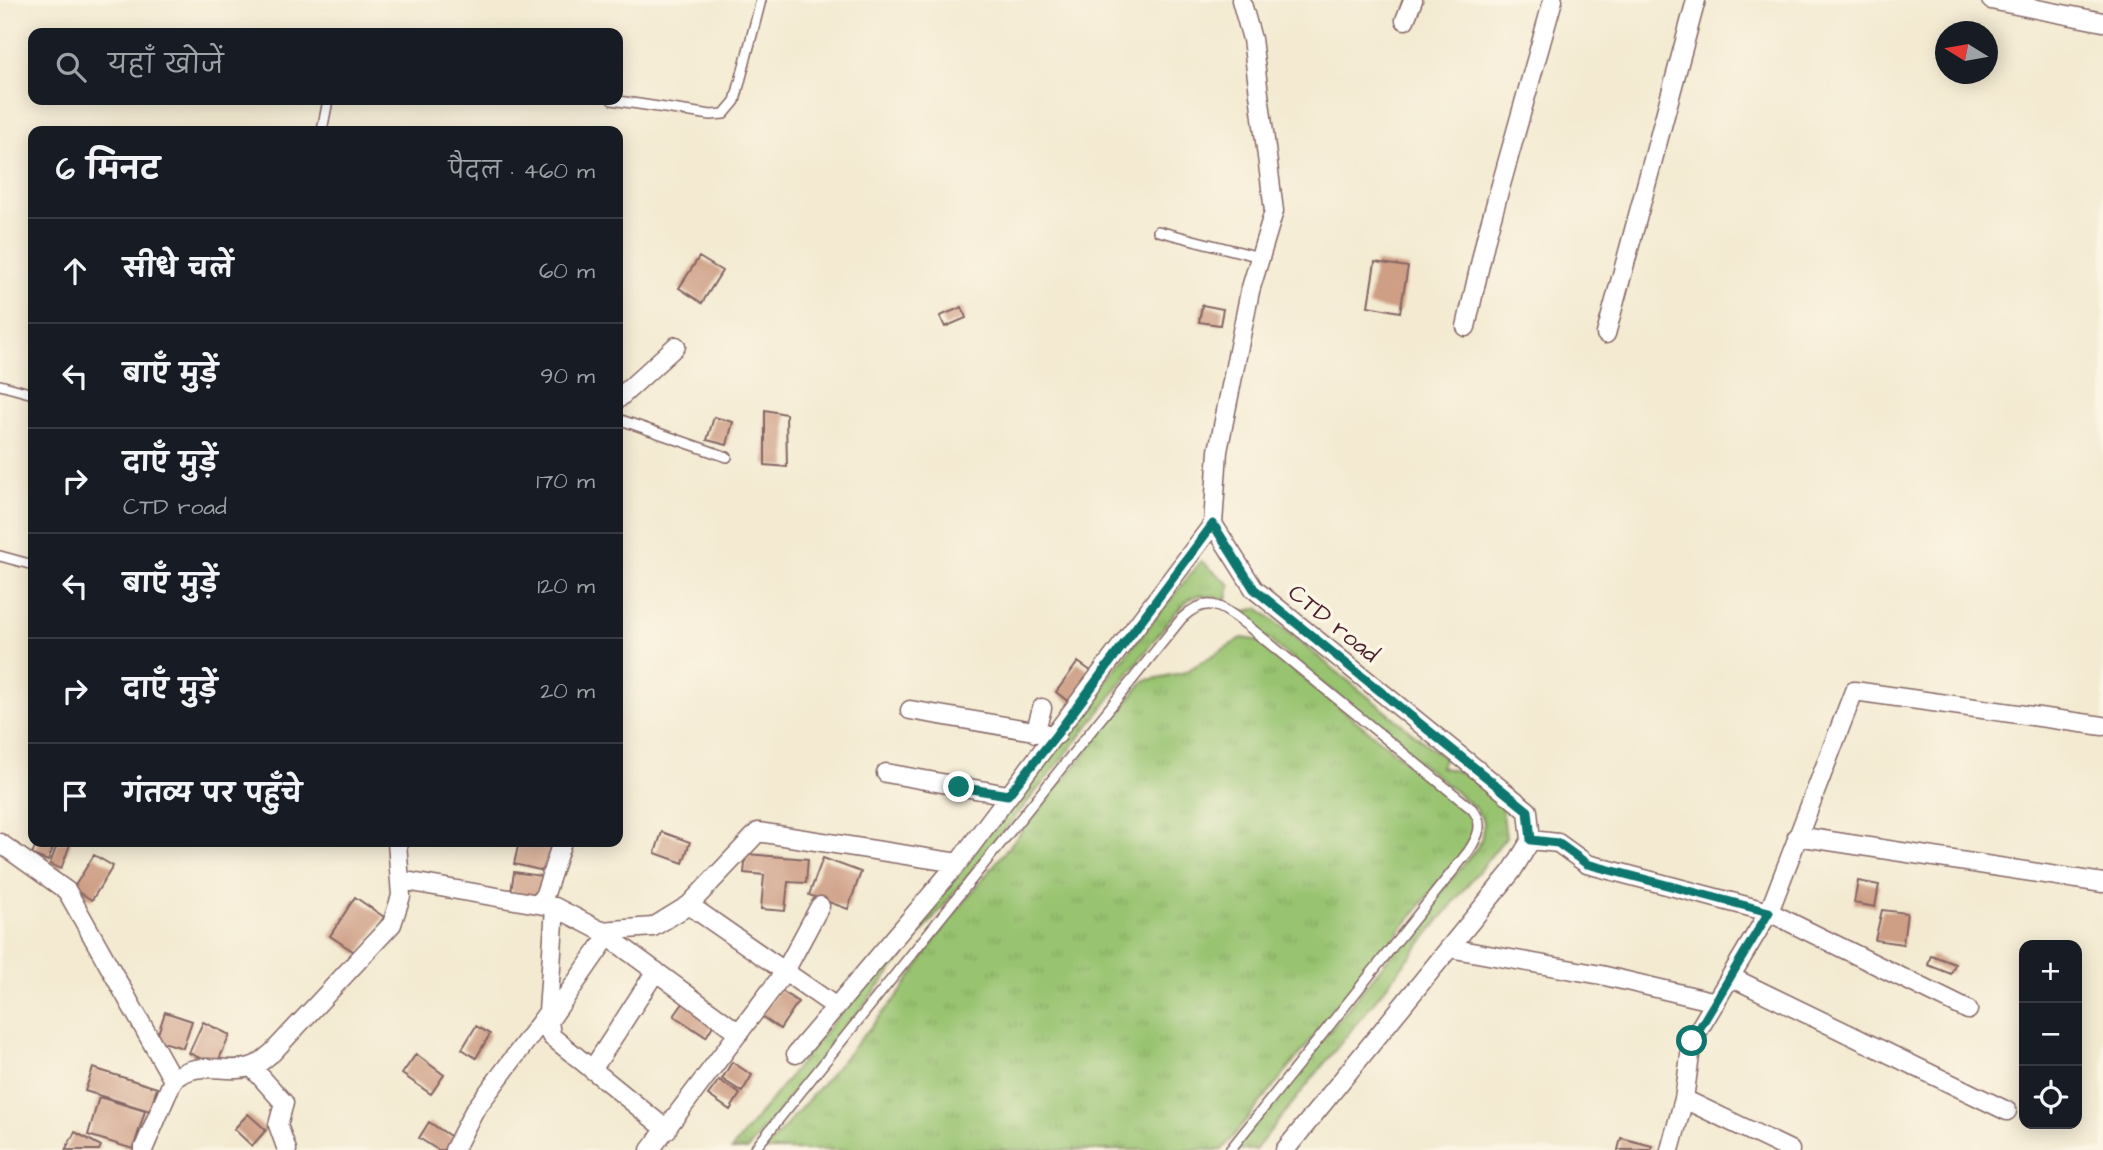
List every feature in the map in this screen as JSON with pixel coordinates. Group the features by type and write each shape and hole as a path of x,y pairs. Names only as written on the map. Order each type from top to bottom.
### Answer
{"street":[{"path":"796,1054 958,863 1213,524 1218,451 1250,290 1274,211 1252,39 1241,0"},
{"path":"1405,20 1413,0"},
{"path":"1466,327 1486,238 1553,0"},
{"path":"1606,334 1696,0"},
{"path":"1991,0 2103,21"},
{"path":"623,394 676,346"},
{"name":"CTD road","path":"1213,524 1254,589 1528,811 1531,840"},
{"path":"1670,1150 1684,1100 1692,1041 1769,912 1854,691 2103,726"},
{"path":"1035,733 1042,708"},
{"path":"910,710 1056,735"},
{"path":"886,773 1008,795"},
{"path":"454,1150 474,1111 549,1017 605,933 653,927 689,905 758,832 958,863"},
{"path":"1797,836 2103,883"},
{"path":"1284,1150 1512,871 1531,840 1558,843 1587,864 1769,912 1968,1010"},
{"path":"0,843 67,891 161,1061 177,1076"},
{"path":"143,1150 177,1076 208,1067 252,1067 272,1054 392,924 401,896 397,847"},
{"path":"561,847 549,904 551,1036 667,1130"},
{"path":"400,880 549,904 605,933 740,1033"},
{"path":"689,905 836,1007"},
{"path":"650,1150 784,973 820,906"},
{"path":"1449,948 1601,975 1716,1002"},
{"path":"592,1070 656,971"},
{"path":"1731,977 2007,1111"},
{"path":"252,1067 284,1103 278,1125 287,1150"},
{"path":"1684,1100 1790,1150"}],"lane":[{"path":"623,102 711,115 724,114 734,101 761,0"},
{"path":"323,126 327,105"},
{"path":"1158,232 1260,257"},
{"path":"0,385 28,393"},
{"path":"623,421 727,457"},
{"path":"0,556 28,564"},
{"path":"754,1150 1182,618 1200,604 1232,609 1472,809 1480,824 1479,833 1468,852 1230,1150"}],"green space":[{"path":"1201,561 1230,585 1227,599 1200,595 1191,598 1174,614 1095,718 747,1150 731,1150"},
{"path":"1258,608 1445,759 1440,767 1463,773 1501,801 1506,837 1255,1150 1234,1150 1475,850 1481,841 1484,822 1474,807 1248,623 1243,612"},
{"path":"1242,638 1256,640 1460,805 1469,814 1476,828 1467,848 1222,1150 765,1150 900,993 946,924 1144,681 1185,672"}],"building":[{"path":"699,257 722,271 702,303 679,288"},
{"path":"1375,262 1408,267 1400,312 1368,306"},
{"path":"1202,305 1223,309 1220,325 1199,322"},
{"path":"962,307 966,318 945,327 940,316"},
{"path":"765,410 786,414 787,467 765,465"},
{"path":"714,417 733,422 727,445 707,440"},
{"path":"1078,662 1098,676 1075,707 1056,692"},
{"path":"662,832 690,842 683,863 655,853"},
{"path":"35,847 53,847 48,861 32,855"},
{"path":"56,847 69,847 61,869 50,864"},
{"path":"518,847 550,847 544,871 514,864"},
{"path":"746,854 808,859 806,883 788,882 785,911 761,909 764,875 744,873"},
{"path":"94,855 113,866 92,900 73,889"},
{"path":"823,858 861,872 848,909 809,895"},
{"path":"514,872 541,876 538,897 511,892"},
{"path":"1858,881 1879,885 1875,907 1854,903"},
{"path":"355,897 384,917 359,955 330,936"},
{"path":"1882,910 1907,913 1903,944 1875,940"},
{"path":"1931,955 1955,964 1951,974 1928,965"},
{"path":"779,989 798,1002 780,1029 761,1016"},
{"path":"684,1002 715,1022 706,1037 674,1016"},
{"path":"165,1012 192,1021 183,1048 156,1040"},
{"path":"203,1022 230,1035 216,1066 189,1053"},
{"path":"476,1026 490,1034 476,1058 462,1049"},
{"path":"416,1054 444,1075 431,1094 402,1074"},
{"path":"732,1062 752,1075 742,1092 722,1079"},
{"path":"93,1068 157,1088 150,1111 85,1091"},
{"path":"719,1080 740,1094 730,1110 708,1095"},
{"path":"99,1097 145,1111 133,1149 88,1135"},
{"path":"248,1114 266,1130 252,1146 234,1129"},
{"path":"429,1122 456,1140 449,1150 438,1150 419,1138"},
{"path":"75,1132 101,1146 99,1150 65,1150"},
{"path":"1621,1138 1652,1146 1651,1150 1618,1150"}],"route":[{"path":"959,787 1008,795 1213,524 1254,589 1528,811 1531,840 1558,843 1587,864 1769,912 1692,1041"}]}
